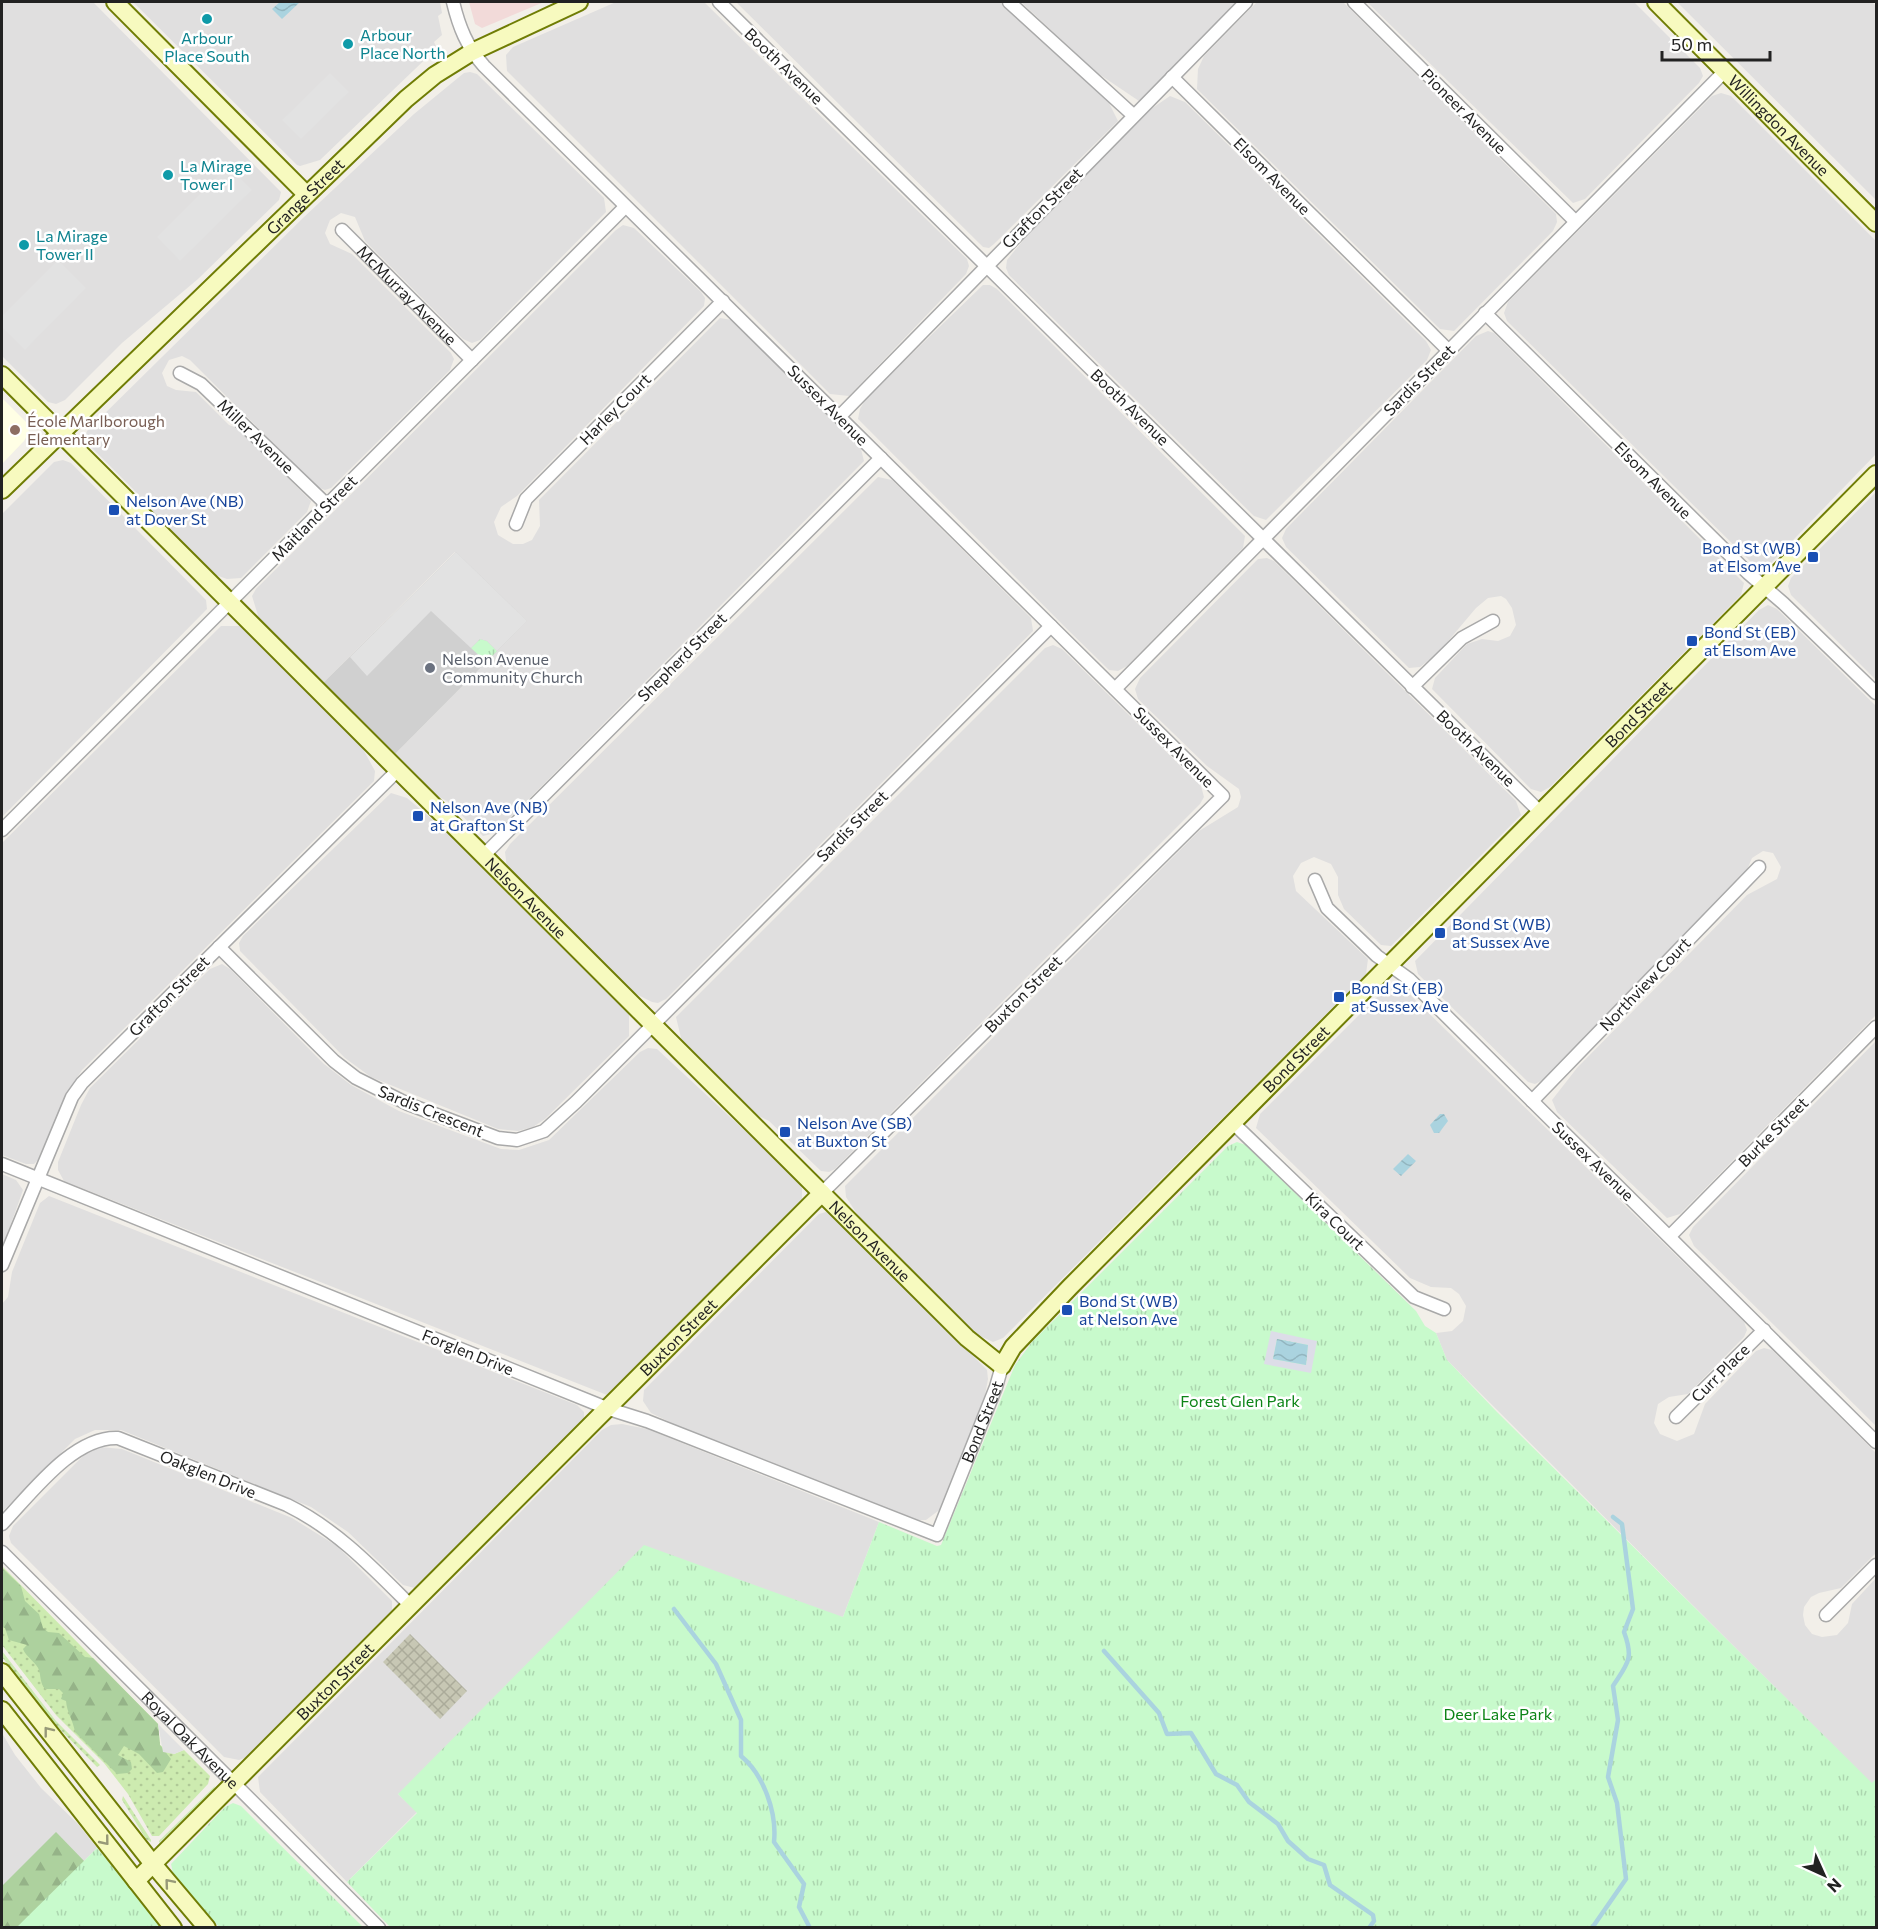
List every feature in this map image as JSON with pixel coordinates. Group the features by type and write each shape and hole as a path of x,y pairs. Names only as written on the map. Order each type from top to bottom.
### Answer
{"street":[{"path":"115,2 306,194"},
{"name":"Sussex Avenue","path":"453,2 460,29 472,52 625,207 1223,796"},
{"name":"Grange Street","path":"2,490 406,99 435,75 472,52 579,2"},
{"name":"Booth Avenue","path":"719,2 1541,813"},
{"path":"1009,2 1133,116"},
{"name":"Grafton Street","path":"839,417 1246,2"},
{"name":"Pioneer Avenue","path":"1354,2 1575,221"},
{"name":"Willingdon Avenue","path":"1656,2 1876,223"},
{"name":"Sardis Street","path":"1115,689 1725,71"},
{"name":"Elsom Avenue","path":"1172,77 1448,350"},
{"name":"Maitland Street","path":"2,830 625,207"},
{"name":"McMurray Avenue","path":"342,230 471,360"},
{"name":"Harley Court","path":"516,524 526,499 723,301"},
{"name":"Elsom Avenue","path":"1485,313 1763,587 1876,693"},
{"name":"Miller Avenue","path":"180,373 201,384 327,505"},
{"name":"Nelson Avenue","path":"2,375 652,1026 967,1338 1002,1366"},
{"name":"Shepherd Street","path":"483,856 881,458"},
{"name":"Bond Street","path":"937,1535 992,1398 1002,1366 1021,1338 1876,474"},
{"path":"1412,687 1462,638 1492,621"},
{"name":"Sardis Street","path":"652,1026 1051,626"},
{"name":"Grafton Street","path":"2,1265 72,1097 82,1083 398,770"},
{"name":"Buxton Street","path":"136,1881 822,1193 1223,796"},
{"name":"Northview Court","path":"1532,1101 1759,867"},
{"name":"Sussex Avenue","path":"1315,880 1327,908 1389,965 1402,973 1876,1442"},
{"name":"Sardis Crescent","path":"219,947 334,1061 356,1078 408,1104 508,1140 526,1139 552,1125 652,1026"},
{"name":"Burke Street","path":"1670,1236 1876,1027"},
{"name":"Kira Court","path":"1233,1123 1414,1298 1444,1309"},
{"name":"Forglen Drive","path":"2,1164 609,1409 647,1421 937,1535"},
{"name":"Curr Place","path":"1676,1416 1764,1330"},
{"name":"Oakglen Drive","path":"2,1524 75,1451 99,1439 118,1438 287,1505 312,1518 357,1553 411,1606"},
{"name":"Royal Oak Avenue","path":"2,1552 379,1928"},
{"path":"1826,1615 1876,1565"},
{"path":"2,1672 153,1864 207,1928"},
{"path":"2,1710 173,1928"}],"shaded area":[{"path":"2,2 93,2 281,192 279,200 198,279 122,343 65,400 56,404 48,402 2,356"},
{"path":"133,2 440,2 442,13 438,16 442,35 434,42 437,48 320,160 300,166"},
{"path":"469,2 544,2 482,28 475,24"},
{"path":"616,2 704,2 967,259 969,266 966,274 849,396 830,394 507,71 506,55 513,47"},
{"path":"736,2 1000,2 1108,101 1118,121 994,244 989,248 983,247"},
{"path":"1021,2 1238,2 1139,101 1096,72"},
{"path":"1257,2 1343,2 1556,214 1557,222 1553,231 1454,331 1440,329 1197,89 1198,69 1204,56"},
{"path":"1367,2 1634,2 1700,68 1703,76 1699,83 1585,199 1573,203"},
{"path":"1677,2 1872,2 1876,6 1876,200"},
{"path":"330,73 349,92 301,139 282,120"},
{"path":"464,73 477,74 604,198 606,212 480,340 472,343 463,339 365,241 355,217 341,213 330,220 325,233 330,244 352,254 451,353 454,359 450,370 331,488 325,490 317,487 190,360 182,356 169,360 162,373 167,386 176,390 196,392 229,425 240,429 311,501 307,512 241,578 227,579 213,574 136,498 138,494 92,448 85,438 87,431 304,217 414,114"},
{"path":"1721,93 1731,96 1876,241 1876,454 1771,563 1760,568 1754,565 1507,321 1504,313 1508,302 1712,96"},
{"path":"1170,96 1185,102 1426,341 1431,350 1427,360 1266,520 1254,516 1009,275 1006,268 1007,260 1029,233 1151,109"},
{"path":"228,166 252,190 180,261 157,237"},
{"path":"623,225 634,228 701,292 705,298 704,306 517,496 501,507 494,522 498,535 513,544 523,544 532,540 540,526 539,500 720,318 732,320 861,449 864,461 495,833 483,836 447,801 433,794 393,756 527,621 455,552 322,684 260,622 252,596 256,589"},
{"path":"58,260 86,288 25,350 2,327 2,316"},
{"path":"983,285 990,285 997,289 1245,536 1243,548 1127,666 1118,671 1109,670 858,419 860,409 867,397"},
{"path":"1488,331 1494,333 1744,583 1741,595 1550,787 1541,792 1531,789 1432,689 1435,678 1467,644 1482,639 1498,641 1510,636 1516,625 1512,608 1506,599 1501,596 1488,598 1476,608 1438,653 1420,667 1409,668 1286,547 1282,538 1286,529 1476,336"},
{"name":"École Marlborough Elementary","path":"2,398 27,423 29,432 24,441 2,464"},
{"path":"63,460 71,463 206,600 207,609 2,817 2,514 54,462"},
{"path":"878,477 892,480 1031,618 1033,631 666,999 658,1003 652,1002 630,991 507,868 505,852 510,844"},
{"path":"1876,492 1876,680 1791,595 1788,586 1791,578"},
{"path":"456,552 527,621 393,756 322,684"},
{"path":"456,552 527,621 497,651 487,641 480,639 471,648 431,611 367,676 350,657"},
{"path":"1267,558 1274,561 1516,801 1521,815 1391,946 1381,945 1344,909 1338,895 1338,877 1331,864 1314,857 1301,863 1293,876 1296,891 1368,959 1366,974 1003,1338 993,1342 974,1333 863,1223 846,1197 845,1186 1199,831 1238,807 1241,797 1239,789 1207,766 1138,699 1135,689 1140,678 1258,559"},
{"path":"1768,605 1777,609 1876,706 1876,1015 1680,1214 1667,1218 1557,1112 1552,1100 1577,1068 1747,895 1777,879 1781,867 1773,853 1763,851 1752,858 1744,877 1547,1078 1535,1084 1528,1082 1418,974 1415,961 1759,610"},
{"path":"221,626 243,626 344,728 363,749 375,771 374,781 82,1070 66,1094 38,1160 34,1164 26,1164 2,1155 2,843"},
{"path":"1053,645 1062,649 1201,786 1204,797 1200,804 835,1169 829,1172 821,1171 769,1121 753,1113 682,1042 676,1017 1045,648"},
{"path":"391,793 407,798 452,836 629,1013 629,1036 545,1119 533,1127 518,1131 498,1129 371,1077 345,1058 240,951 239,943 243,936"},
{"path":"222,964 230,969 324,1064 351,1085 399,1111 501,1149 519,1150 549,1140 640,1052 648,1048 657,1049 798,1180 802,1188 802,1201 607,1395 64,1181 58,1170 58,1162 90,1088 210,969"},
{"path":"1398,983 1744,1322 1747,1330 1744,1337 1688,1394 1669,1397 1658,1404 1654,1423 1660,1434 1677,1441 1694,1434 1705,1404 1756,1351 1764,1348 1772,1350 1876,1453 1876,1553 1841,1588 1811,1597 1804,1607 1803,1615 1805,1625 1812,1634 1822,1637 1837,1635 1848,1623 1852,1604 1876,1578 1876,1779 1872,1784 1447,1360 1436,1333 1452,1331 1463,1321 1466,1306 1459,1294 1451,1288 1431,1287 1410,1278 1256,1128 1260,1114 1387,987"},
{"path":"1876,1041 1876,1426 1694,1246 1689,1235 1693,1227"},
{"path":"2,1174 16,1180 23,1190 2,1249"},
{"path":"49,1196 577,1405 584,1412 584,1420 415,1588 403,1585 348,1532 311,1507 121,1430 95,1430 75,1439 2,1512 2,1304 8,1297 12,1272 40,1203"},
{"path":"831,1213 987,1370 988,1379 982,1411 942,1508 926,1520 911,1520 676,1425 651,1413 643,1401 644,1390 819,1214"},
{"path":"1271,1331 1317,1341 1311,1373 1264,1364","holes":["1277,1339 1308,1345 1306,1365 1273,1359"]},
{"path":"622,1424 647,1429 879,1522 843,1617 822,1612 398,1794 417,1812 347,1882 260,1792 258,1777 602,1430 611,1425"},
{"path":"100,1447 122,1449 292,1518 337,1546 392,1601 392,1613 250,1756 239,1760 224,1757 11,1543 9,1536 13,1526 83,1456"},
{"path":"410,1634 467,1691 440,1719 383,1662"},
{"path":"158,1724 184,1750 174,1754 163,1752"},
{"path":"2,1733 15,1755 41,1788 78,1824 97,1848 16,1927 2,1927"}],"green space":[{"path":"480,639 487,641 497,651 486,662 471,648"},
{"name":"Deer Lake Park","path":"1237,1142 1246,1145 1416,1311 1425,1326 1436,1333 1447,1360 1497,1412 1872,1783 1876,1779 1876,1927 391,1928 347,1882 417,1813 398,1794 644,1545 843,1617 879,1522 937,1546 941,1545 1015,1365 1032,1342 1228,1146"},
{"path":"2,1566 158,1724 160,1745 174,1754 184,1750 210,1776 208,1784 159,1836 152,1836 128,1794 104,1763 56,1715 2,1645"},
{"path":"2,1568 21,1586 25,1601 39,1614 43,1628 48,1632 59,1633 85,1657 93,1658 158,1724 160,1745 171,1759 163,1772 157,1773 139,1754 124,1746 118,1755 131,1762 132,1769 128,1773 117,1774 75,1732 66,1701 61,1699 63,1693 59,1689 45,1689 38,1667 23,1649 27,1645 9,1640 5,1628 2,1627"},
{"path":"2,1651 56,1721 100,1765 97,1767 51,1720 2,1657"},
{"path":"215,1786 213,1792 159,1843 159,1841"},
{"path":"123,1796 151,1842 146,1839 122,1800"},
{"path":"233,1803 241,1806 363,1927 219,1927 173,1873 171,1864 225,1807"},
{"path":"56,1832 149,1928 2,1928 2,1886"},
{"path":"97,1848 162,1927 16,1928"}],"water":[{"path":"280,2 300,2 282,19 272,9"},
{"path":"1440,1114 1444,1114 1448,1121 1439,1133 1434,1133 1430,1125"},
{"path":"1408,1154 1416,1161 1401,1176 1393,1169"},
{"path":"1277,1339 1308,1345 1306,1365 1273,1359"}],"waterway":[{"path":"1592,1928 1626,1879 1617,1803 1608,1777 1618,1720 1613,1686 1628,1660 1629,1649 1624,1632 1633,1609 1622,1524 1613,1517"},
{"path":"674,1609 716,1664 741,1720 741,1756 756,1773 767,1795 773,1819 774,1842 804,1884 799,1907 810,1928"},
{"path":"1104,1651 1159,1713 1167,1734 1191,1733 1216,1774 1237,1785 1249,1802 1278,1824 1288,1841 1308,1859 1324,1865 1330,1885 1373,1915 1374,1921 1369,1928"}],"place":[{"name":"Arbour Place South","path":"207,19"},
{"name":"Arbour Place North","path":"348,44"},
{"name":"La Mirage Tower I","path":"168,175"},
{"name":"La Mirage Tower II","path":"24,245"},
{"name":"École Marlborough Elementary","path":"15,430"},
{"name":"Nelson Ave (NB) at Dover St","path":"114,510"},
{"name":"Bond St (WB) at Elsom Ave","path":"1813,557"},
{"name":"Bond St (EB) at Elsom Ave","path":"1692,641"},
{"name":"Nelson Avenue Community Church","path":"430,668"},
{"name":"Nelson Ave (NB) at Grafton St","path":"418,816"},
{"name":"Bond St (WB) at Sussex Ave","path":"1440,933"},
{"name":"Bond St (EB) at Sussex Ave","path":"1339,997"},
{"name":"Nelson Ave (SB) at Buxton St","path":"785,1132"},
{"name":"Bond St (WB) at Nelson Ave","path":"1067,1310"}],"park label":[{"name":"Forest Glen Park","path":"1240,1401"}]}
